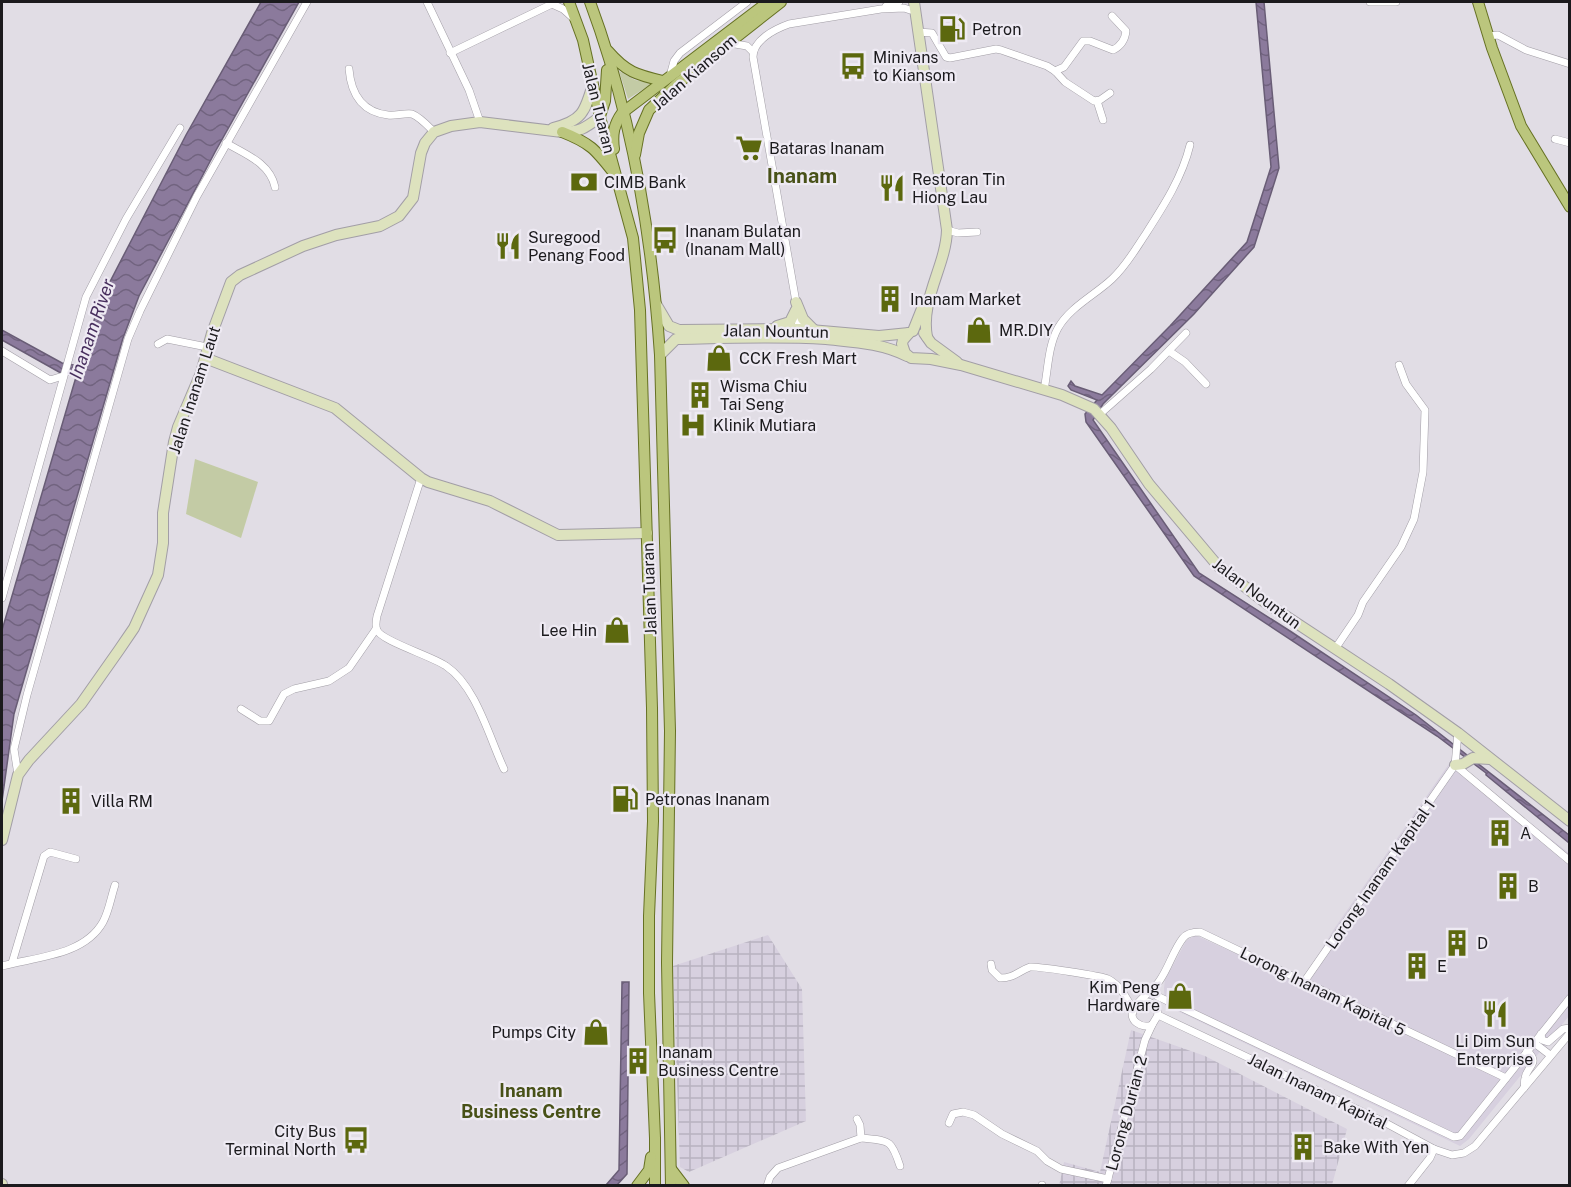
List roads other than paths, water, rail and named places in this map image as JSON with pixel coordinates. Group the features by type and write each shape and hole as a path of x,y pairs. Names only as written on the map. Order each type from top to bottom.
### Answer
{"main road":[{"name":"Jalan Tuaran","path":"569,2 583,40 600,117 633,238 640,310 653,746 649,993 655,1185"},
{"name":"Jalan Tuaran","path":"590,2 606,48 634,161 649,237 660,355 670,737 667,963 671,1185"},
{"name":"Jalan Kiansom","path":"622,112 768,2"},
{"name":"Jalan Kiansom","path":"634,161 639,133 649,110 728,42 781,2"},
{"path":"1478,2 1521,126 1569,207"},
{"path":"606,48 621,65 636,75 667,79"},
{"path":"600,117 607,82 606,48"},
{"path":"617,177 613,132 622,112"},
{"path":"562,132 583,140 594,148 617,177"},
{"path":"637,1185 649,1170 655,1138"},
{"path":"671,1169 684,1185"}],"street":[{"path":"18,775 14,749 27,695 128,339 226,143 307,2"},
{"path":"427,2 474,101 480,122"},
{"path":"667,79 680,53 747,2"},
{"path":"881,9 899,2"},
{"path":"1370,2 1396,2"},
{"path":"450,53 552,3 576,20"},
{"path":"753,52 758,42 789,24 881,9 904,8 911,4"},
{"path":"911,4 918,32 947,230 946,241 930,293 926,327 929,351 919,359"},
{"path":"908,356 902,344 903,340 911,332 928,292 944,230 911,4"},
{"path":"1055,71 1064,67 1083,41 1090,41 1113,50 1118,47 1125,38 1126,31 1112,16"},
{"path":"918,32 932,33 945,57 996,49 1047,66 1065,82 1097,101 1103,120"},
{"path":"1488,36 1498,35 1526,50 1569,64"},
{"path":"728,42 747,46 753,52 799,329 802,332 862,342"},
{"path":"349,69 351,87 356,98 362,103 387,116 412,114 434,132 451,126 480,122 562,132 583,130 600,117"},
{"path":"544,130 570,124 580,117 593,84"},
{"path":"1097,101 1110,93"},
{"path":"2,598 63,376 92,284 126,219 180,128"},
{"name":"Jalan Inanam Laut","path":"2,840 18,775 94,686 134,628 150,595 158,575 163,513 174,442 201,373 229,286 234,279 303,246 336,235 380,226 399,216 413,198 425,143 434,132"},
{"path":"1555,139 1569,143"},
{"path":"226,143 260,163 269,171 275,186"},
{"path":"1044,390 1052,343 1059,326 1124,266 1167,201 1186,162 1190,146"},
{"path":"947,230 958,233 977,231"},
{"name":"Jalan Nountun","path":"656,304 669,326 679,330 799,329 879,336 921,332 938,349 961,365"},
{"path":"762,330 790,322 796,306"},
{"path":"796,306 803,319 814,330"},
{"path":"1100,414 1186,333"},
{"name":"Jalan Nountun","path":"660,355 676,339 785,337 862,342 885,346 919,359 961,365 1088,405 1100,414 1149,484 1218,566 1266,603 1389,684 1458,733 1569,821"},
{"path":"158,344 167,339 206,352 335,408 428,482 490,501 558,535 647,533"},
{"path":"2,351 50,380 63,376"},
{"path":"1169,351 1185,362 1206,384"},
{"path":"1335,649 1358,615 1363,602 1401,548 1414,519 1423,472 1425,410 1406,384 1399,365"},
{"path":"241,709 260,721 269,721 284,694 294,689 329,681 349,668 376,629 377,616 421,478"},
{"path":"376,629 381,636 433,658 448,667 463,683 476,704 504,769"},
{"path":"1455,765 1458,733"},
{"path":"1455,765 1463,765 1473,758 1491,759"},
{"path":"1455,765 1569,861"},
{"name":"Lorong Inanam Kapital 1","path":"1304,982 1455,765"},
{"path":"12,963 44,856 50,852 76,859"},
{"path":"2,966 64,952 84,941 103,922 115,885"},
{"name":"Lorong Inanam Kapital 5","path":"1140,1002 1160,981 1184,936 1192,932 1200,932 1506,1078"},
{"path":"991,964 992,970 1000,978 1010,978 1032,967 1058,969 1108,979 1122,992 1130,1004 1134,1020 1140,1026 1152,1025 1158,1015 1156,1007 1149,1002 1140,1002 1133,1012"},
{"name":"Lorong Inanam Kapital 5","path":"1156,1007 1160,981"},
{"path":"1157,996 1454,1137 1460,1136 1569,998"},
{"name":"Jalan Inanam Kapital","path":"1158,1015 1382,1121 1434,1149 1452,1155 1464,1153 1475,1146 1569,1033"},
{"name":"Lorong Durian 2","path":"1134,1020 1145,1040"},
{"name":"Lorong Durian 2","path":"1107,1182 1145,1040 1152,1025"},
{"path":"1541,1034 1542,1040 1548,1042 1563,1029 1569,1028"},
{"path":"1533,1042 1550,1055"},
{"name":"Jalan Inanam Kapital","path":"1524,1088 1525,1076 1533,1060 1527,1051"},
{"path":"949,1122 953,1114 963,1112 974,1115 1002,1134 1037,1151 1047,1161 1061,1169 1107,1182"},
{"path":"857,1119 861,1138"},
{"path":"767,1185 770,1177 778,1168 861,1138 888,1142 894,1149 900,1166"},
{"path":"1408,1185 1430,1158 1434,1149"}],"water":[{"name":"Inanam River","path":"261,2 299,2 215,152 139,296 123,338 14,714 2,801 2,630 76,377 59,372 2,340 2,330 62,363 79,366 101,299 186,135"},
{"path":"1256,2 1264,2 1279,168 1254,247 1194,314 1103,404 1093,420 1199,573 1416,715 1569,835 1569,843 1486,773 1437,736 1194,576 1086,422 1085,414 1097,400 1071,390 1068,386 1071,381 1075,386 1102,395 1170,326 1247,242 1271,167"},
{"path":"622,982 629,982 627,1174 617,1185 606,1185 619,1170"}],"place":[{"name":"Petron","path":"952,29"},
{"name":"Minivans to Kiansom","path":"853,66"},
{"name":"Bataras Inanam","path":"749,148"},
{"name":"CIMB Bank","path":"584,182"},
{"name":"Restoran Tin Hiong Lau","path":"892,188"},
{"name":"Inanam Bulatan (Inanam Mall)","path":"665,240"},
{"name":"Suregood Penang Food","path":"508,246"},
{"name":"Inanam Market","path":"890,299"},
{"name":"MR.DIY","path":"979,330"},
{"name":"CCK Fresh Mart","path":"719,358"},
{"name":"Wisma Chiu Tai Seng","path":"700,395"},
{"name":"Klinik Mutiara","path":"693,425"},
{"name":"Lee Hin","path":"617,630"},
{"name":"Petronas Inanam","path":"625,799"},
{"name":"Villa RM","path":"71,801"},
{"name":"A","path":"1500,833"},
{"name":"B","path":"1508,886"},
{"name":"D","path":"1457,943"},
{"name":"E","path":"1417,966"},
{"name":"Kim Peng Hardware","path":"1180,996"},
{"name":"Li Dim Sun Enterprise","path":"1495,1014"},
{"name":"Pumps City","path":"596,1032"},
{"name":"Inanam Business Centre","path":"638,1061"},
{"name":"City Bus Terminal North","path":"356,1140"},
{"name":"Bake With Yen","path":"1303,1147"}],"district":[{"name":"Inanam","path":"802,176"},
{"name":"Inanam Business Centre","path":"531,1101"}]}
